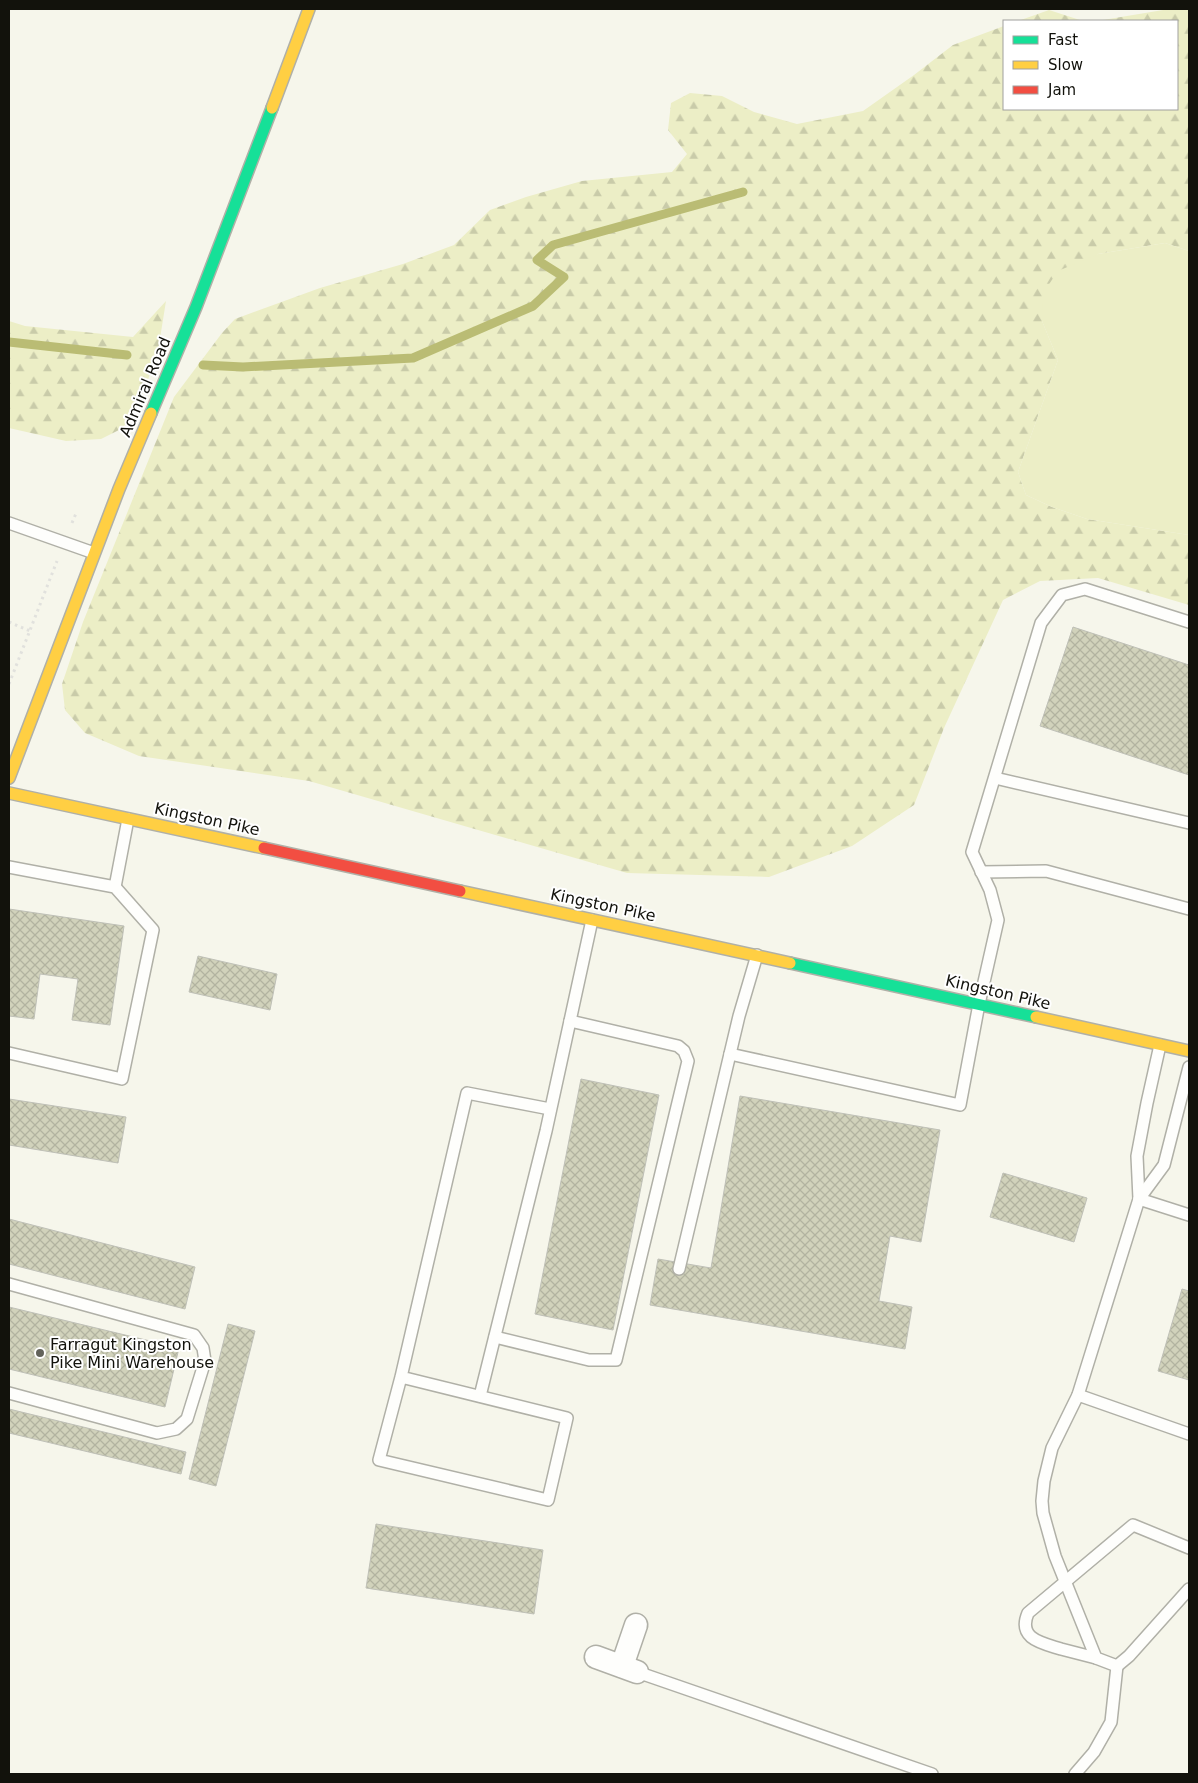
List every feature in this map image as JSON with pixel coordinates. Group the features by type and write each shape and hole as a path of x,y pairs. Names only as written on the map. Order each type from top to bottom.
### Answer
{"main road":[{"name":"Admiral Road","path":"9,778 119,489 196,307 309,9"},
{"name":"Kingston Pike","path":"9,793 1189,1051"}],"street":[{"path":"596,1657 630,1669 636,1625"}],"lane":[{"path":"9,523 95,554"},
{"path":"730,1054 960,1105 998,920 990,890 972,852 1042,624 1062,595 1085,590 1189,622"},
{"path":"995,778 1189,823"},
{"path":"115,887 128,819"},
{"path":"9,868 115,887 153,930 122,1079 9,1053"},
{"path":"981,872 1046,872 1189,908"},
{"path":"480,1396 550,1109 592,920"},
{"path":"679,1269 739,1016 758,956"},
{"path":"495,1337 589,1360 616,1360 688,1061 684,1051 678,1046 570,1021"},
{"path":"1139,1199 1137,1156 1160,1045"},
{"path":"1096,1658 1055,1556 1042,1501 1044,1481 1052,1448 1078,1395 1139,1199 1164,1165 1189,1067"},
{"path":"401,1377 567,1418 548,1500 379,1460 401,1377 467,1093 550,1109"},
{"path":"1139,1199 1189,1215"},
{"path":"9,1284 194,1335 203,1348 205,1361 187,1419 176,1429 157,1433 9,1393"},
{"path":"1078,1395 1189,1434"},
{"path":"1117,1666 1034,1640 1025,1628 1024,1620 1028,1613 1133,1525 1189,1548"},
{"path":"1075,1774 1094,1752 1111,1722 1117,1666 1129,1656 1189,1589"},
{"path":"630,1669 932,1774"}],"path":[{"path":"9,622 30,630"}],"green space":[{"path":"1169,9 1189,9 1189,251 1165,243 1098,254 1042,321 1058,360 1018,472 1026,495 1052,507 1087,519 1189,535 1189,605 1098,578 1040,581 1003,600 944,728 914,805 852,846 769,877 627,873 309,781 139,756 85,733 65,710 62,684 83,622 174,397 222,333 235,319 320,288 403,264 454,245 490,210 526,197 582,181 672,172 687,154 668,130 671,103 690,93 722,96 754,112 797,124 863,111 953,45 1003,26 1003,110 1178,110 1178,20 1103,20"},
{"path":"1049,10 1080,20 1021,20"},
{"path":"1165,243 1189,251 1189,535 1087,519 1052,507 1026,495 1018,472 1058,360 1042,321 1043,293 1058,271 1098,254"},
{"path":"166,301 158,351 144,391 123,428 101,439 66,441 9,428 9,321 25,326 133,337"}],"building":[{"path":"1073,627 1189,665 1189,775 1040,726"},
{"path":"9,909 124,926 110,1025 72,1020 78,979 40,974 34,1019 9,1016"},
{"path":"198,956 277,974 270,1010 189,992"},
{"path":"581,1079 659,1095 613,1330 535,1314"},
{"path":"740,1096 940,1130 921,1242 890,1236 879,1301 912,1307 905,1349 650,1305 658,1259 711,1268"},
{"path":"9,1099 126,1117 118,1163 9,1145"},
{"path":"1003,1173 1087,1198 1074,1242 990,1217"},
{"path":"9,1219 195,1267 185,1309 9,1264"},
{"path":"1182,1289 1189,1291 1189,1380 1158,1371"},
{"path":"9,1307 179,1348 165,1407 9,1369"},
{"path":"228,1324 255,1331 216,1486 189,1479"},
{"path":"9,1409 186,1452 181,1474 9,1433"},
{"path":"376,1524 543,1550 534,1614 366,1588"}],"waterway":[{"path":"203,365 243,367 413,358 533,306 564,277 537,260 553,245 743,192"},
{"path":"9,342 127,355"}],"traffic: fast":[{"path":"151,413 196,307 272,108"},
{"path":"790,963 1036,1017"}],"traffic: slow":[{"path":"272,108 309,9"},
{"path":"9,778 119,489 151,413"},
{"path":"9,793 264,848"},
{"path":"460,891 790,963"},
{"path":"1036,1017 1189,1051"}],"traffic: jam":[{"path":"264,848 460,891"}],"place":[{"name":"Farragut Kingston Pike Mini Warehouse","path":"40,1353"}]}
